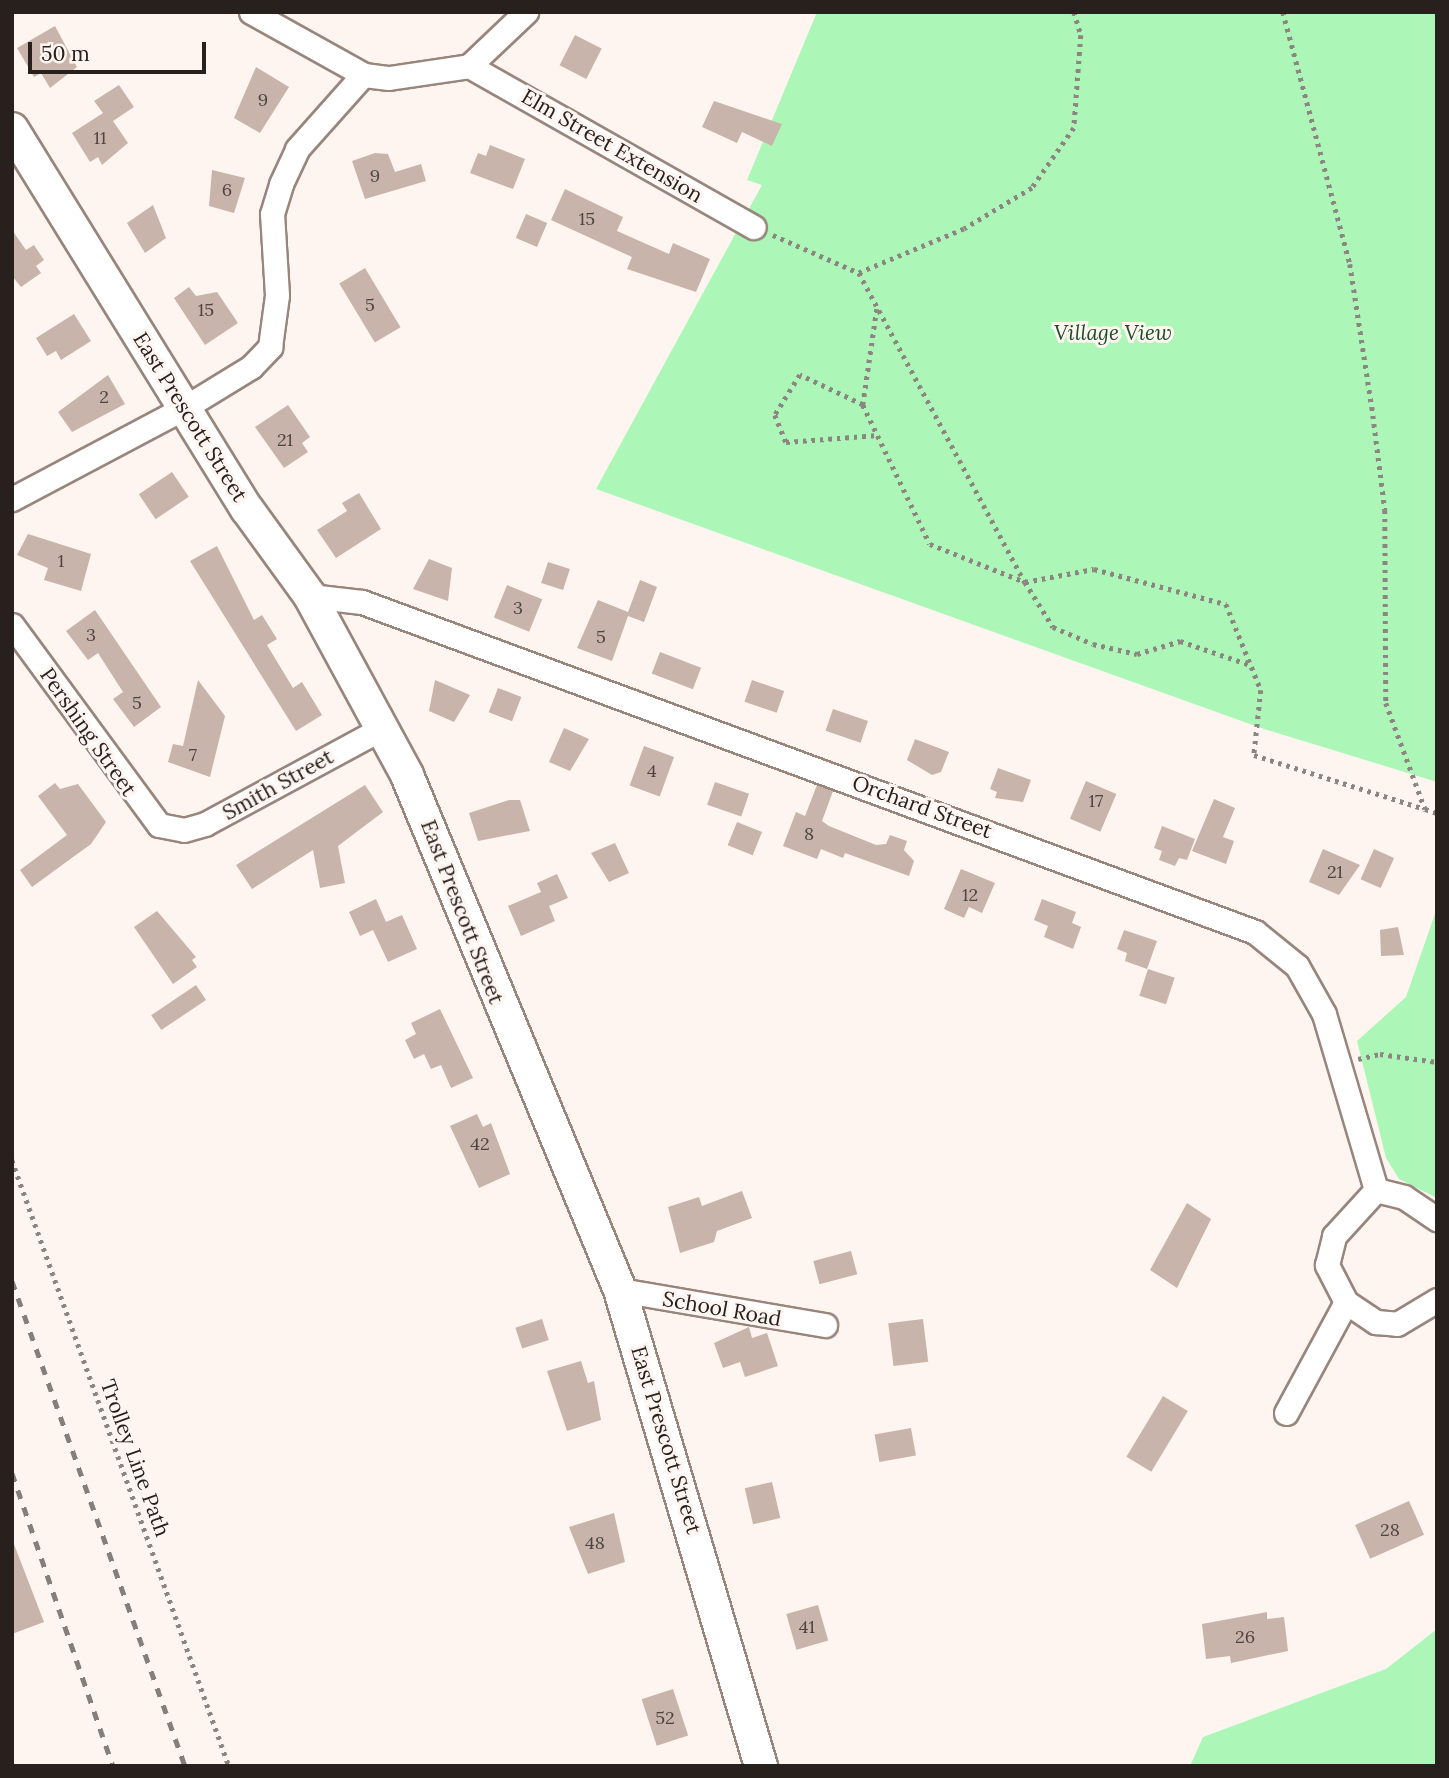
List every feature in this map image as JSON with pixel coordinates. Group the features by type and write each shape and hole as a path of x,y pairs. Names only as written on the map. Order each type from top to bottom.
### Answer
{"main road":[{"name":"East Prescott Street","path":"12,128 184,408 310,596 412,787 489,985 620,1290 761,1766"}],"street":[{"path":"251,12 363,75 419,76 469,65 526,12"},
{"name":"Elm Street Extension","path":"469,65 754,227"},
{"path":"12,499 184,408 251,367 270,347 277,295 272,214 281,184 297,149 363,75"},
{"name":"Orchard Street","path":"310,596 362,602 1220,916 1277,946 1297,966 1324,1014 1376,1190"},
{"name":"Pershing Street","path":"12,625 142,809 172,828"},
{"name":"Smith Street","path":"172,828 184,830 227,814 381,729"},
{"path":"1437,1219 1404,1197 1376,1190 1345,1220 1329,1255 1336,1291 1346,1302 1376,1322 1397,1324 1437,1300"},
{"name":"School Road","path":"620,1290 825,1325"},
{"path":"1286,1413 1346,1302"}],"path":[{"path":"859,273 964,229 1032,187 1074,128 1081,36 1074,12"},
{"path":"1283,12 1350,264 1385,510 1386,703 1425,809"},
{"path":"754,227 859,273 1025,582 1053,626 1093,644 1138,654 1180,641 1251,665"},
{"path":"877,308 863,405 930,544 1025,582 1094,569 1226,604 1261,690 1254,755 1437,813"},
{"path":"863,405 800,375 775,415 786,442 878,435"},
{"path":"1338,1063 1380,1054 1437,1062"},
{"name":"Trolley Line Path","path":"12,1160 229,1766"}],"green space":[{"name":"Village View","path":"817,12 1437,12 1437,782 1261,728 596,489 762,185 747,180"},
{"path":"1437,908 1437,1198 1399,1179 1386,1158 1357,1041 1406,997"},
{"path":"1437,1629 1437,1766 1190,1766 1203,1737 1386,1669"}],"building":[{"path":"55,26 77,67 50,88 41,73 34,77 17,48"},
{"path":"575,35 602,49 586,79 560,65"},
{"path":"256,67 289,87 260,133 234,118"},
{"path":"119,85 134,107 113,121 128,143 102,165 98,157 90,162 72,133 103,113 94,101"},
{"path":"714,101 782,124 772,146 742,132 737,143 702,127"},
{"path":"490,145 525,159 513,189 470,173 478,153 486,156"},
{"path":"375,153 388,154 395,172 421,164 426,181 365,199 352,161"},
{"path":"212,170 245,178 234,213 209,206"},
{"path":"565,189 623,217 617,231 669,254 673,243 710,259 696,292 627,269 632,257 551,220"},
{"path":"153,205 166,238 145,253 127,223"},
{"path":"526,214 547,223 537,247 516,238"},
{"path":"12,230 26,250 34,245 44,260 36,266 41,273 21,287 12,276"},
{"path":"365,268 401,327 375,343 339,283"},
{"path":"189,287 196,296 217,292 238,323 205,345 174,298"},
{"path":"74,314 91,341 61,360 56,351 47,356 36,338"},
{"path":"108,375 125,404 72,432 58,412"},
{"path":"288,405 310,437 302,443 308,452 284,468 255,427"},
{"path":"172,472 189,497 156,519 139,494"},
{"path":"359,493 381,529 336,558 317,530 347,511 342,503"},
{"path":"28,534 91,554 81,591 44,580 48,568 17,555"},
{"path":"217,546 254,620 262,615 277,639 267,645 293,688 302,682 322,715 296,731 190,561"},
{"path":"429,559 452,568 448,601 413,589"},
{"path":"548,562 570,569 563,590 541,583"},
{"path":"640,580 657,587 644,622 628,616 612,661 577,648 598,600 628,612"},
{"path":"507,585 542,599 529,632 494,617"},
{"path":"95,610 161,707 134,727 113,699 123,692 98,653 88,660 66,631"},
{"path":"660,652 701,668 693,689 652,673"},
{"path":"198,680 225,716 210,777 168,762 173,744 183,746"},
{"path":"435,680 470,695 454,722 429,711"},
{"path":"752,680 784,691 777,713 745,702"},
{"path":"498,688 521,697 512,721 489,712"},
{"path":"833,709 868,721 860,743 826,731"},
{"path":"564,728 589,739 570,771 549,762"},
{"path":"915,739 949,752 941,772 932,775 907,760"},
{"path":"644,746 674,757 660,796 630,785"},
{"path":"998,768 1031,780 1023,802 995,798 997,792 990,789"},
{"path":"1086,781 1116,794 1100,832 1070,819"},
{"path":"715,782 749,794 741,816 707,805"},
{"path":"55,783 60,789 78,784 106,822 91,844 32,887 20,870 67,835 38,796"},
{"path":"365,785 383,812 338,846 345,883 320,888 313,850 252,889 236,865"},
{"path":"817,785 833,791 822,821 829,826 876,845 886,844 890,835 907,841 904,850 914,861 909,876 845,853 843,858 821,849 817,859 783,846 796,812 805,816"},
{"path":"1214,799 1235,808 1223,837 1234,841 1226,864 1192,851"},
{"path":"509,800 520,800 530,831 478,841 469,813"},
{"path":"737,822 762,832 753,855 728,845"},
{"path":"1162,826 1195,839 1187,860 1179,858 1175,866 1159,860 1162,851 1154,848"},
{"path":"615,843 629,873 609,882 591,853"},
{"path":"1323,849 1360,865 1339,895 1309,882"},
{"path":"1374,849 1394,858 1381,888 1361,879"},
{"path":"961,869 995,883 982,913 969,907 964,918 944,909"},
{"path":"557,874 568,898 549,906 555,921 521,936 508,906 541,892 537,883"},
{"path":"376,899 386,922 402,915 417,949 388,962 373,930 360,936 349,912"},
{"path":"1042,899 1076,912 1072,923 1081,927 1073,949 1044,937 1048,926 1034,920"},
{"path":"157,911 196,957 192,960 197,967 173,984 134,927"},
{"path":"1398,927 1404,955 1381,956 1380,930"},
{"path":"1124,930 1157,941 1147,969 1125,961 1127,953 1117,949"},
{"path":"1148,969 1175,978 1166,1004 1139,996"},
{"path":"196,985 206,1000 161,1030 151,1015"},
{"path":"440,1009 473,1078 451,1088 441,1065 431,1069 424,1054 414,1059 405,1040 416,1034 411,1023"},
{"path":"477,1114 483,1127 491,1123 510,1174 479,1188 450,1126"},
{"path":"742,1191 752,1218 717,1231 714,1242 680,1253 668,1207 699,1197 702,1206"},
{"path":"1187,1203 1211,1219 1177,1288 1150,1270"},
{"path":"851,1251 857,1274 820,1284 813,1261"},
{"path":"542,1319 549,1340 522,1349 515,1328"},
{"path":"923,1319 928,1362 894,1366 888,1323"},
{"path":"749,1327 752,1338 767,1333 778,1366 745,1377 740,1362 723,1368 714,1343"},
{"path":"581,1361 588,1383 594,1381 601,1420 567,1431 547,1371"},
{"path":"1163,1396 1188,1411 1151,1472 1126,1457"},
{"path":"911,1428 916,1456 879,1462 875,1434"},
{"path":"772,1482 780,1518 753,1524 745,1488"},
{"path":"1409,1501 1424,1535 1370,1559 1355,1525"},
{"path":"614,1513 625,1562 588,1574 569,1527"},
{"path":"12,1539 44,1622 12,1634"},
{"path":"818,1605 828,1641 796,1650 786,1614"},
{"path":"1267,1612 1267,1619 1284,1617 1288,1651 1231,1663 1230,1656 1206,1659 1202,1624"},
{"path":"673,1689 688,1736 657,1746 642,1699"}],"railway":[{"path":"12,1281 185,1766"},
{"path":"12,1473 113,1766"}]}
